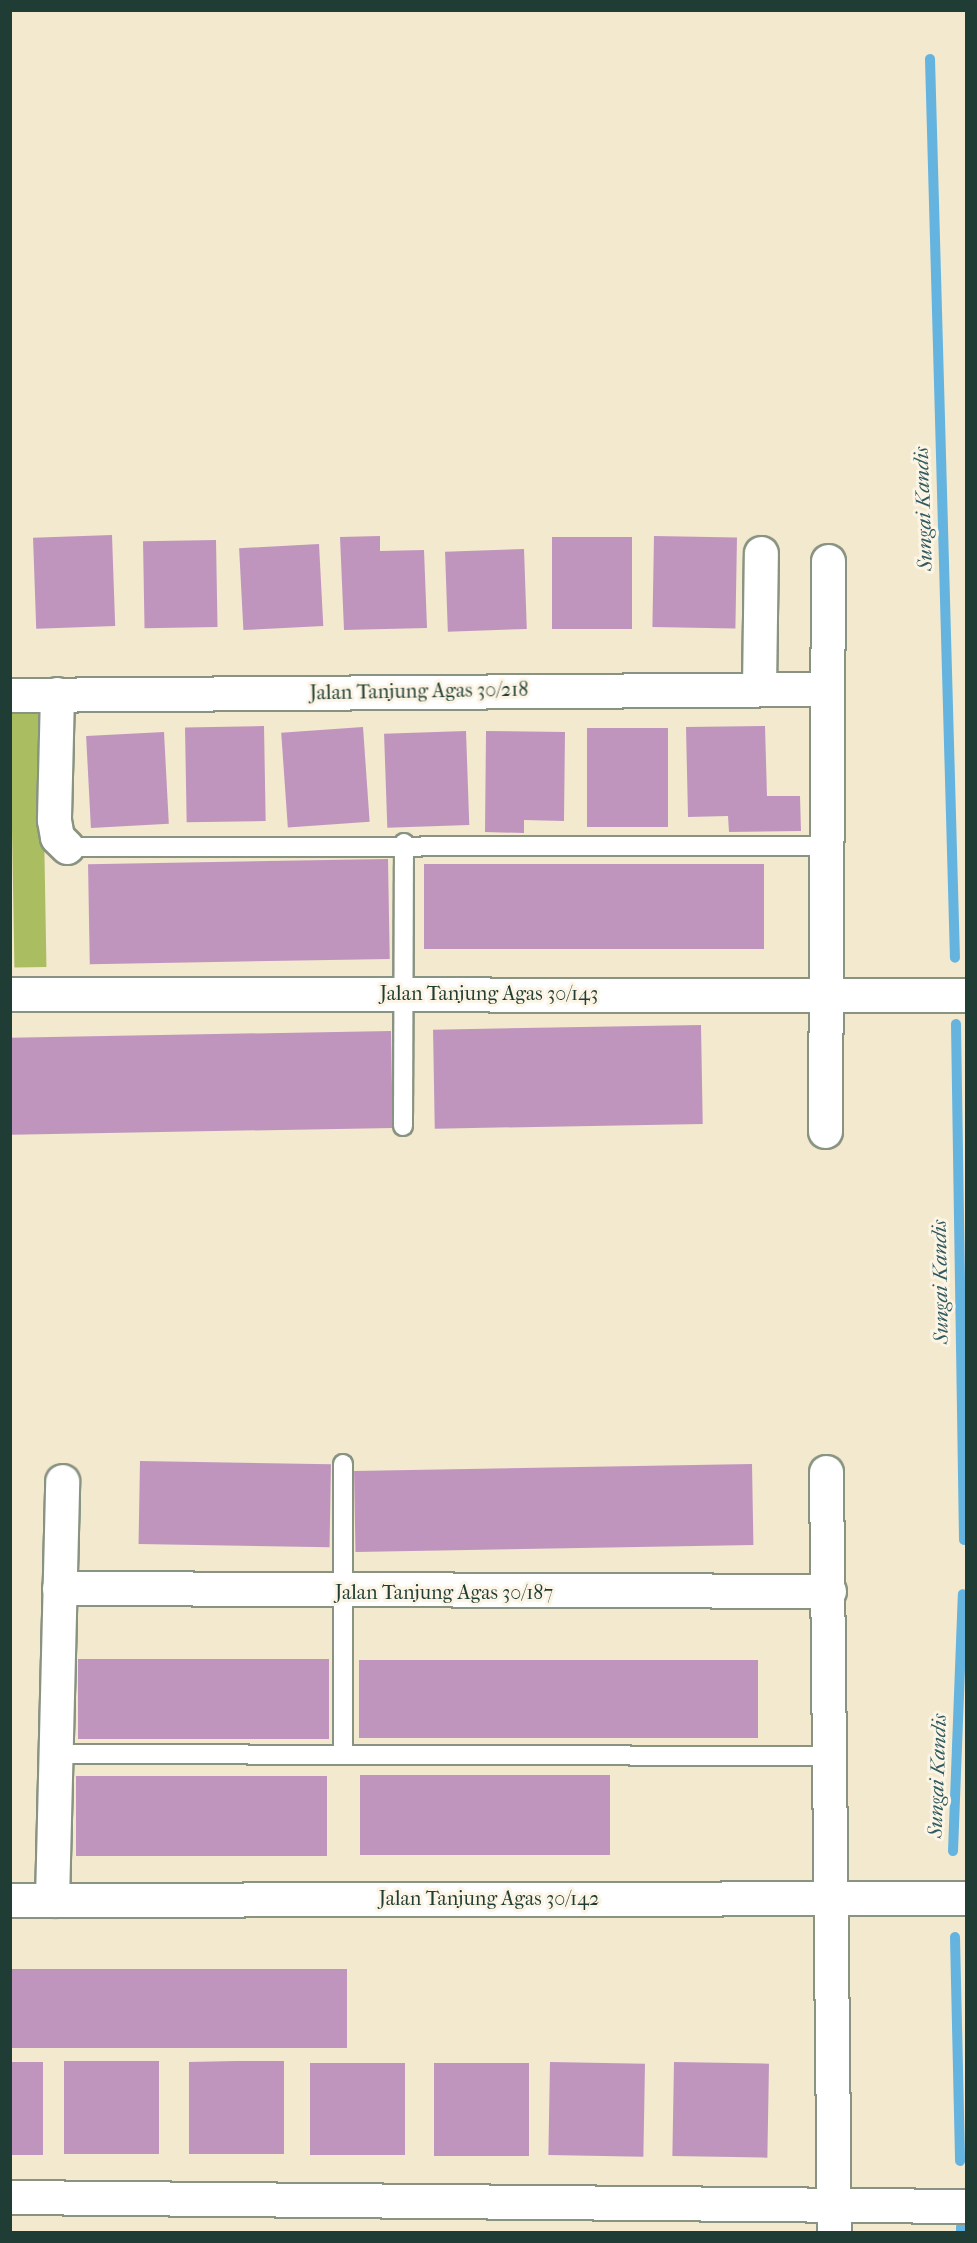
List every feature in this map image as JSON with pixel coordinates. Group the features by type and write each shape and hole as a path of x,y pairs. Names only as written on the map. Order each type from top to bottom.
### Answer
{"street":[{"path":"759,688 761,553"},
{"path":"825,1131 828,561"},
{"name":"Jalan Tanjung Agas 30/218","path":"10,694 828,689"},
{"path":"57,694 54,820 57,837 67,847"},
{"name":"Jalan Tanjung Agas 30/143","path":"10,994 826,992 966,995"},
{"path":"826,1472 833,1756 834,2219"},
{"path":"52,1900 62,1481"},
{"name":"Jalan Tanjung Agas 30/187","path":"59,1588 344,1592 829,1591"},
{"name":"Jalan Tanjung Agas 30/142","path":"10,1900 966,1898"},
{"path":"10,2197 834,2219 966,2206"}],"lane":[{"path":"67,847 404,843 827,846"},
{"path":"402,1126 404,843"},
{"path":"343,1464 343,1753"},
{"path":"55,1754 833,1756"}],"green space":[{"path":"42,713 46,967 14,968 10,714"}],"building":[{"path":"112,535 115,626 36,629 33,538"},
{"path":"380,536 380,551 424,550 427,628 344,630 340,537"},
{"path":"654,536 737,537 735,628 652,627"},
{"path":"552,537 632,537 632,629 552,629"},
{"path":"216,540 218,627 145,628 143,541"},
{"path":"319,544 323,626 243,630 239,548"},
{"path":"524,549 527,629 448,632 445,552"},
{"path":"264,726 266,821 187,822 185,727"},
{"path":"765,726 767,796 800,796 801,831 729,832 728,816 688,817 686,727"},
{"path":"363,727 370,822 288,827 281,733"},
{"path":"587,728 668,728 668,827 587,827"},
{"path":"466,731 469,825 387,828 384,734"},
{"path":"486,731 565,732 564,821 524,820 524,833 485,832"},
{"path":"164,732 169,824 91,828 86,736"},
{"path":"388,859 390,959 90,964 88,864"},
{"path":"424,864 764,864 764,949 424,949"},
{"path":"701,1025 703,1124 435,1129 433,1030"},
{"path":"391,1031 393,1128 12,1135 10,1038"},
{"path":"140,1461 331,1464 330,1547 139,1544"},
{"path":"752,1464 753,1545 355,1552 354,1471"},
{"path":"78,1659 329,1659 329,1739 78,1739"},
{"path":"359,1660 758,1660 758,1738 359,1738"},
{"path":"360,1775 610,1775 610,1855 360,1855"},
{"path":"76,1776 327,1776 327,1856 76,1856"},
{"path":"10,1969 347,1969 347,2048 10,2048"},
{"path":"64,2061 159,2061 159,2154 64,2154"},
{"path":"284,2061 284,2154 189,2154 189,2062"},
{"path":"10,2062 43,2062 43,2155 10,2155"},
{"path":"550,2062 645,2064 643,2157 548,2155"},
{"path":"674,2062 769,2064 767,2158 672,2156"},
{"path":"310,2063 405,2063 405,2155 310,2155"},
{"path":"434,2063 529,2063 529,2156 434,2156"}],"waterway":[{"name":"Sungai Kandis","path":"930,59 955,958"},
{"name":"Sungai Kandis","path":"956,1024 964,1540"},
{"name":"Sungai Kandis","path":"953,1851 963,1594"},
{"name":"Sungai Kandis","path":"955,1937 960,2161"},
{"name":"Sungai Kandis","path":"961,2227 961,2232"}]}
